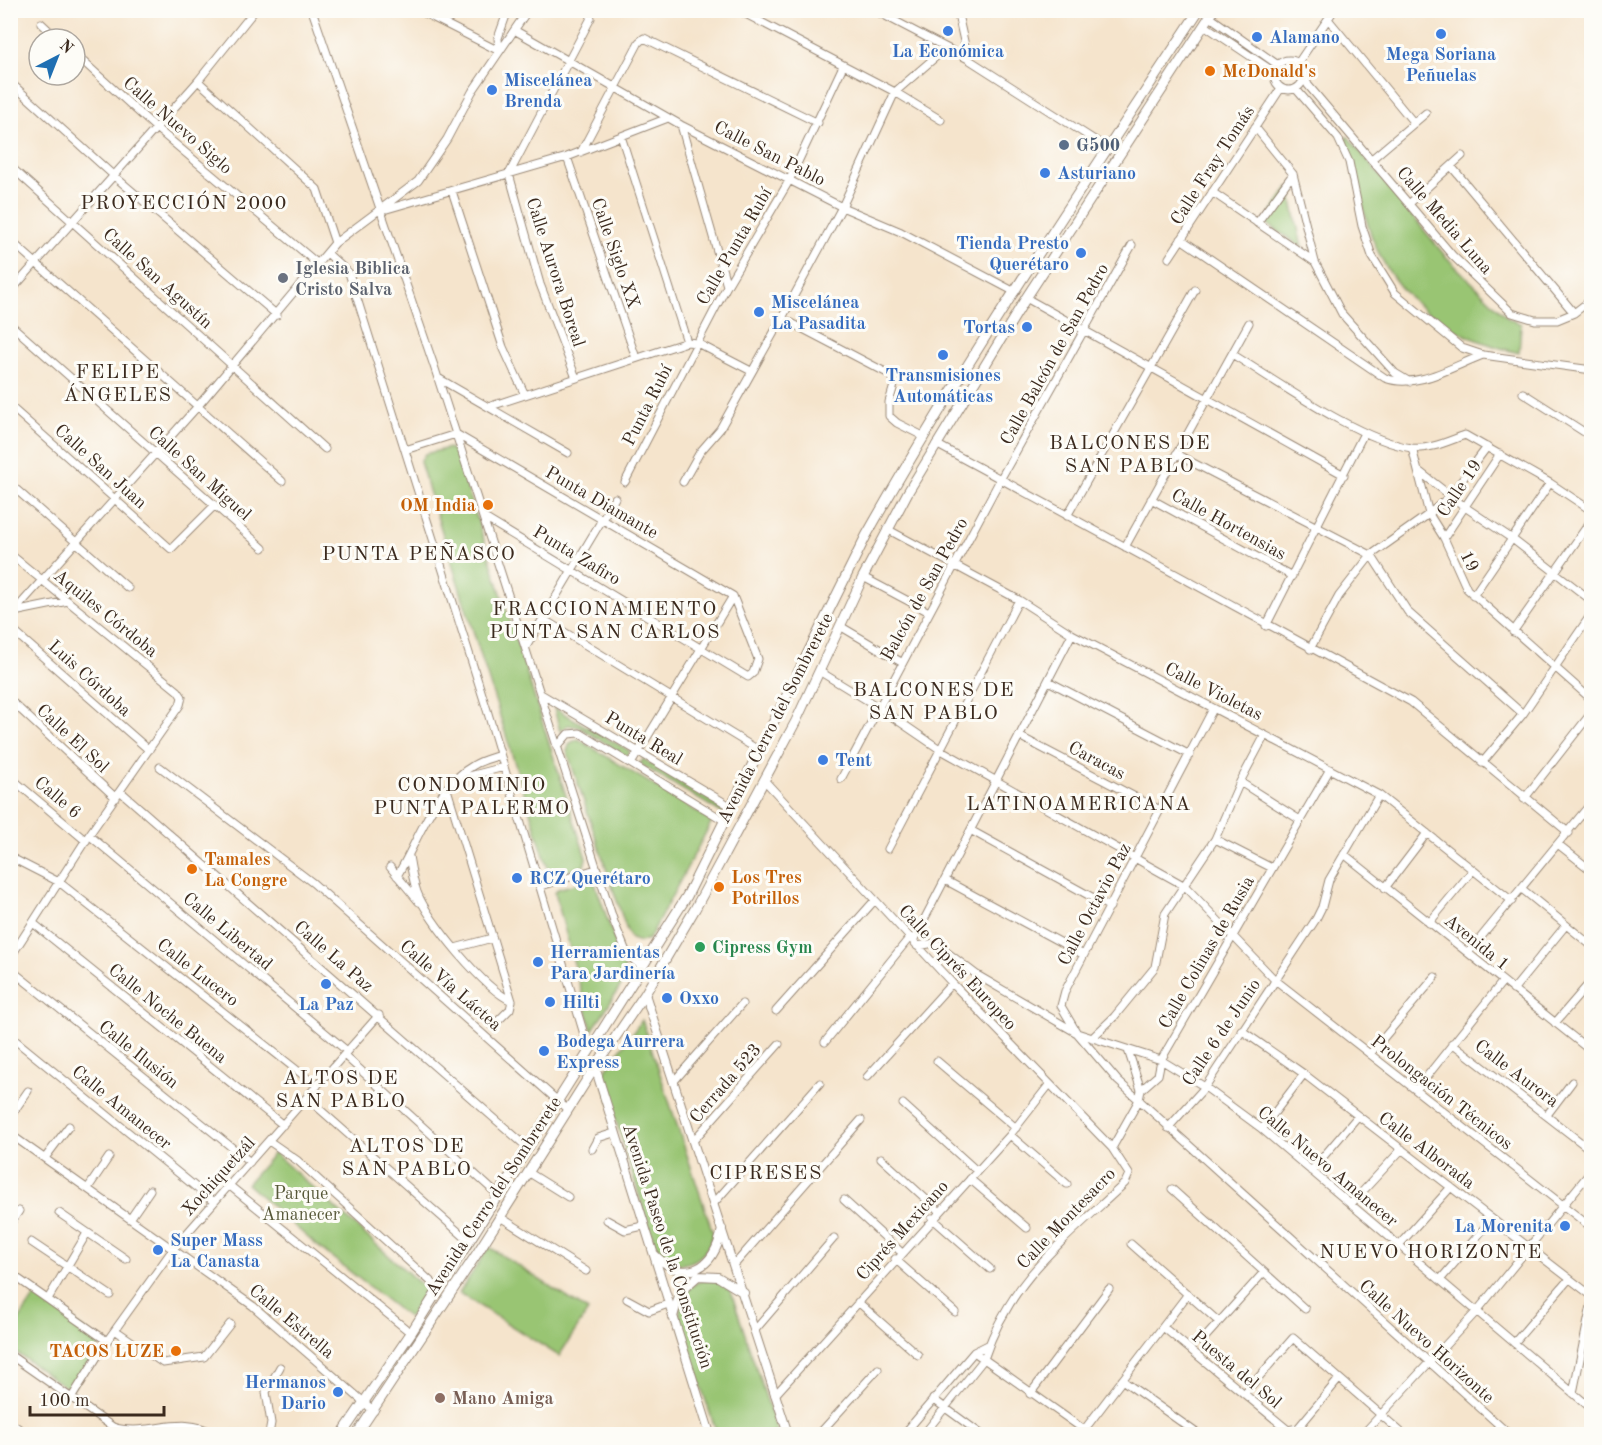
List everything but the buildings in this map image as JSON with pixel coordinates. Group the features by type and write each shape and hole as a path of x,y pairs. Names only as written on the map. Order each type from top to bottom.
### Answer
{"main road":[{"name":"Avenida Cerro del Sombrerete","path":"342,1434 411,1333 687,896 866,536 923,436 1107,148 1199,10"},
{"name":"Avenida Cerro del Sombrerete","path":"357,1434 500,1217 595,1067 645,994 695,909 764,780 887,529 936,444 1026,298 1209,17"}],"street":[{"path":"10,292 198,81 255,10"},
{"path":"312,10 438,378 596,869 627,954 642,967"},
{"path":"417,10 499,51"},
{"path":"499,51 498,38 508,10"},
{"path":"12,614 198,406 232,364 277,315 335,243 382,210 422,176 499,51 516,31 528,10"},
{"path":"738,10 895,92 940,120"},
{"path":"874,10 968,59 1107,148"},
{"path":"957,10 968,59"},
{"path":"1298,63 1334,10"},
{"path":"1209,17 1278,65"},
{"path":"1209,17 1274,72 1276,83 1281,88 1296,89 1338,138 1349,162 1362,226 1372,256 1395,292 1462,348 1483,355 1592,370"},
{"path":"509,174 591,18"},
{"path":"1328,19 1414,123"},
{"path":"41,23 45,27"},
{"name":"Calle San Pablo","path":"516,31 681,125 842,207 901,232 1015,292"},
{"path":"581,152 614,87 639,42 644,38 818,123"},
{"path":"683,482 700,452 720,429 782,318 842,207 895,92 946,48"},
{"path":"1274,72 1278,65 1288,60 1298,63 1305,77 1296,89"},
{"name":"Calle Nuevo Siglo","path":"87,65 156,128 318,264"},
{"name":"Calle Punta Rubí","path":"697,343 727,286 789,181 843,66"},
{"name":"Calle Media Luna","path":"1305,77 1308,85 1373,158 1452,255 1512,312 1535,320 1557,320 1574,313 1592,299"},
{"path":"198,81 317,189 335,243"},
{"path":"10,82 113,175 277,315"},
{"name":"Calle Fray Tomás","path":"1169,258 1281,88"},
{"path":"1373,158 1426,113"},
{"path":"382,210 567,157 668,117"},
{"path":"681,125 727,286"},
{"path":"1255,127 1293,174 1315,262 1342,314 1395,372 1411,382"},
{"path":"621,136 687,342"},
{"path":"1410,203 1462,156"},
{"name":"Calle Siglo XX","path":"567,157 636,358"},
{"name":"Calle San Agustín","path":"10,166 325,449"},
{"path":"1451,166 1574,313"},
{"name":"Calle Aurora Boreal","path":"509,174 540,284 576,378"},
{"path":"1257,223 1293,174"},
{"path":"452,191 503,347 525,395"},
{"path":"1212,192 1315,262"},
{"path":"10,240 282,481"},
{"path":"1181,240 1385,378 1398,383 1411,382 1483,355"},
{"name":"Calle Balcón de San Pedro","path":"1001,478 1085,333 1132,245"},
{"path":"327,253 349,273 500,754 589,1051"},
{"path":"1067,516 1195,290"},
{"path":"1026,298 1085,333 1344,475"},
{"path":"782,318 891,375 896,382 889,402 889,416 897,423 923,436"},
{"path":"1125,547 1249,323"},
{"name":"Calle San Miguel","path":"10,324 263,548"},
{"path":"488,407 687,342 697,343 751,371"},
{"name":"Punta Rubí","path":"625,482 697,343"},
{"path":"1232,354 1364,433 1412,448 1440,444 1465,435 1550,483 1592,511"},
{"path":"438,378 568,453"},
{"path":"1523,393 1592,437"},
{"name":"Calle San Juan","path":"10,406 171,549 175,548 214,506"},
{"path":"1266,626 1364,433"},
{"path":"405,450 456,434"},
{"name":"Punta Diamante","path":"456,434 733,596"},
{"path":"936,444 1266,626 1411,702 1482,763 1569,832"},
{"path":"1310,649 1339,596 1371,555 1429,514 1450,496 1487,447"},
{"name":"19","path":"1412,448 1429,514 1444,538 1473,596"},
{"path":"1176,454 1371,555 1408,612 1523,714"},
{"name":"Calle 19","path":"1444,538 1500,454"},
{"path":"1420,472 1465,507 1511,538 1592,601"},
{"name":"Balcón de San Pedro","path":"841,779 901,662 1001,478"},
{"path":"1463,481 1476,490"},
{"path":"10,483 128,588"},
{"path":"1550,483 1473,596 1592,700"},
{"path":"526,647 615,498"},
{"name":"Calle Hortensias","path":"1151,499 1292,576"},
{"name":"Punta Zafiro","path":"483,517 748,676 753,673 758,658 733,596"},
{"path":"1513,632 1592,519"},
{"name":"Calle Violetas","path":"887,529 1019,600 1072,634 1379,795 1512,901"},
{"name":"Aquiles Córdoba","path":"10,554 182,697 180,705 149,750"},
{"path":"863,577 929,612"},
{"path":"837,595 852,602"},
{"path":"631,764 733,596"},
{"path":"888,849 1019,600"},
{"path":"12,614 68,601"},
{"path":"1482,763 1523,714 1592,613"},
{"path":"543,619 760,751"},
{"path":"840,626 901,662"},
{"name":"Luis Córdoba","path":"10,628 149,750"},
{"path":"825,1042 913,941 972,831 1072,634"},
{"name":"Prolongación Técnicos","path":"819,671 878,707 941,750 1184,886 1274,979 1592,1228"},
{"path":"1048,681 1190,754"},
{"name":"Punta Real","path":"541,694 732,807"},
{"name":"Calle El Sol","path":"10,700 118,794"},
{"name":"Calle Octavio Paz","path":"1139,1100 1118,1081 1077,1033 1061,1006 1065,991 1214,709"},
{"path":"1525,798 1592,712"},
{"name":"Punta Real","path":"557,747 568,734 580,733 725,821"},
{"path":"1092,1038 1114,1017 1155,967 1165,914 1215,840 1240,782 1265,735"},
{"name":"Caracas","path":"1019,736 1160,810"},
{"path":"10,958 87,838 149,750"},
{"path":"397,876 435,805 447,789 473,765 500,754"},
{"name":"Calle Vía Láctea","path":"160,767 313,883 568,1110"},
{"path":"455,780 504,767"},
{"name":"Calle Colinas de Rusia","path":"1112,1148 1139,1100 1141,1090 1158,1075 1161,1060 1330,769"},
{"name":"Calle 6","path":"10,777 87,838"},
{"name":"Calle Ciprés Europeo","path":"764,780 952,983 1112,1148 1129,1174"},
{"path":"1240,782 1300,820"},
{"path":"447,789 512,1001 510,1009 493,1026"},
{"name":"Calle La Paz","path":"118,794 379,1015 527,1147"},
{"name":"Calle 6 de Junio","path":"1168,1128 1205,1087 1319,913 1329,880 1379,795"},
{"path":"1468,953 1592,802"},
{"path":"972,831 1110,907"},
{"path":"1385,888 1427,833"},
{"name":"Calle Libertad","path":"87,838 345,1053 498,1195"},
{"path":"1215,840 1272,868"},
{"path":"1559,844 1592,871"},
{"name":"Avenida 1","path":"1344,854 1592,1052"},
{"path":"409,856 417,893 428,913"},
{"name":"Calle Lucero","path":"11,858 59,882 317,1086"},
{"path":"390,867 475,972 504,998 512,1001"},
{"path":"540,886 596,869"},
{"path":"1430,923 1473,870"},
{"path":"945,880 1084,955"},
{"path":"1522,889 1592,946"},
{"path":"776,1011 875,900"},
{"name":"Calle Noche Buena","path":"33,923 283,1125"},
{"path":"1513,990 1566,925"},
{"path":"455,948 492,938"},
{"path":"913,941 935,943 977,975 1077,1033"},
{"name":"Calle Ilusión","path":"10,969 249,1162"},
{"path":"1370,1054 1435,977"},
{"path":"1555,1023 1592,980"},
{"path":"1416,1090 1503,981"},
{"path":"867,1077 952,983"},
{"path":"645,994 735,1264 788,1434"},
{"path":"675,1080 742,1004"},
{"name":"Xochiquetzál","path":"72,1397 107,1341 173,1249 379,1015"},
{"name":"Calle Alborada","path":"1241,1030 1304,1074 1592,1298"},
{"name":"Calle Nuevo Amanecer","path":"1077,1033 1161,1060 1205,1087 1262,1128 1592,1409"},
{"name":"Calle Amanecer","path":"10,1036 214,1202"},
{"name":"Calle Aurora","path":"1452,1043 1592,1151"},
{"name":"Cerrada 523","path":"693,1141 779,1044"},
{"path":"1128,1050 1141,1090"},
{"path":"937,1061 1016,1128"},
{"name":"Avenida Paseo de la Constitución","path":"595,1067 710,1434"},
{"path":"1262,1128 1304,1074"},
{"path":"1547,1115 1572,1082"},
{"path":"714,1203 820,1083"},
{"name":"Ciprés Mexicano","path":"775,1395 901,1252 1010,1135 1049,1085"},
{"path":"10,1117 28,1091"},
{"path":"307,1098 469,1241"},
{"name":"Calle Nuevo Horizonte","path":"1139,1100 1509,1434"},
{"path":"903,1104 977,1171"},
{"path":"1311,1171 1358,1116"},
{"path":"735,1264 861,1120"},
{"path":"45,1158 69,1126"},
{"path":"592,1149 598,1138 614,1133"},
{"name":"Calle Estrella","path":"10,1134 253,1306 374,1411"},
{"path":"1010,1135 1067,1184"},
{"path":"269,1141 298,1161 439,1289"},
{"path":"1351,1204 1402,1149"},
{"path":"88,1188 109,1157"},
{"path":"881,1158 939,1211"},
{"path":"1363,1434 1383,1416 1477,1311 1592,1170"},
{"path":"528,1172 568,1197"},
{"name":"Calle Montesacro","path":"924,1434 947,1409 984,1359 988,1345 1028,1275 1060,1240 1125,1183 1129,1174"},
{"path":"970,1179 1027,1228"},
{"path":"230,1186 411,1333"},
{"path":"1399,1245 1451,1187"},
{"path":"130,1219 150,1190"},
{"path":"1172,1190 1305,1309"},
{"path":"844,1200 901,1252"},
{"path":"10,1224 19,1212"},
{"path":"59,1213 126,1259"},
{"path":"500,1217 586,1271"},
{"path":"932,1218 990,1269"},
{"path":"1440,1280 1492,1219"},
{"path":"608,1220 625,1230 643,1226"},
{"path":"651,1251 677,1270 694,1270 714,1254 722,1228"},
{"path":"48,1299 87,1233"},
{"path":"755,1330 834,1238"},
{"path":"31,1242 110,1295"},
{"path":"1131,1244 1219,1322"},
{"path":"895,1259 956,1312"},
{"path":"1201,1342 1264,1272"},
{"path":"10,1273 107,1341"},
{"path":"673,1319 680,1292 698,1276 718,1277 744,1293"},
{"path":"1514,1343 1569,1279"},
{"path":"1030,1394 1109,1289"},
{"path":"974,1352 1085,1433 1122,1380 1188,1294"},
{"path":"1573,1393 1592,1298"},
{"path":"627,1299 649,1311 668,1304"},
{"path":"858,1302 918,1355"},
{"path":"115,1330 157,1361 174,1362 204,1358 230,1324"},
{"name":"Puesta del Sol","path":"1162,1327 1282,1426 1294,1431 1339,1379"},
{"path":"1244,1394 1293,1338 1403,1434"},
{"path":"904,1434 974,1352 988,1345"},
{"path":"10,1355 72,1397 96,1417 124,1431 192,1426 214,1434"},
{"path":"269,1434 271,1424 266,1392 280,1367"},
{"path":"819,1434 878,1369"},
{"path":"1122,1380 1198,1434"},
{"path":"933,1399 981,1434"},
{"path":"10,1423 26,1434"},
{"path":"1276,1434 1282,1426"}],"green space":[{"path":"1348,137 1446,257 1509,319 1521,324 1519,353 1467,336 1444,324 1423,310 1405,293 1377,249 1367,222 1345,138"},
{"path":"1289,187 1302,247 1264,222"},
{"path":"449,448 456,453 586,858 584,866 556,874 549,872 420,462 425,454"},
{"path":"554,708 630,751 627,756 579,727 568,725 560,731"},
{"path":"578,739 712,821 649,939 640,942 631,939 627,931 567,751 570,743"},
{"path":"643,759 725,809 722,813 640,764"},
{"path":"589,880 595,883 627,976 592,1031 555,893 558,889"},
{"path":"642,1020 713,1233 705,1252 689,1263 674,1265 656,1250 602,1075"},
{"name":"Parque Amanecer","path":"274,1153 426,1289 409,1318 315,1244 247,1184"},
{"path":"489,1247 588,1311 559,1356 459,1293"},
{"path":"709,1279 721,1282 731,1292 778,1434 717,1434 679,1321 679,1313 686,1293 695,1283"},
{"path":"35,1296 101,1342 71,1391 11,1349 11,1332"}],"place":[{"name":"La Económica","path":"948,31"},
{"name":"Mega Soriana Peñuelas","path":"1441,34"},
{"name":"Alamano","path":"1257,37"},
{"name":"McDonald's","path":"1210,71"},
{"name":"Miscelánea Brenda","path":"492,90"},
{"name":"G500","path":"1064,145"},
{"name":"Asturiano","path":"1045,173"},
{"name":"Tienda Presto Querétaro","path":"1081,253"},
{"name":"Iglesia Biblica Cristo Salva","path":"283,278"},
{"name":"Miscelánea La Pasadita","path":"759,312"},
{"name":"Tortas","path":"1027,327"},
{"name":"Transmisiones Automáticas","path":"943,355"},
{"name":"OM India","path":"488,505"},
{"name":"Tent","path":"823,760"},
{"name":"Tamales La Congre","path":"192,869"},
{"name":"RCZ Querétaro","path":"517,878"},
{"name":"Los Tres Potrillos","path":"719,887"},
{"name":"Cipress Gym","path":"700,947"},
{"name":"Herramientas Para Jardinería","path":"538,962"},
{"name":"La Paz","path":"326,984"},
{"name":"Oxxo","path":"667,998"},
{"name":"Hilti","path":"550,1002"},
{"name":"Bodega Aurrera Express","path":"544,1051"},
{"name":"La Morenita","path":"1565,1226"},
{"name":"Super Mass La Canasta","path":"158,1250"},
{"name":"TACOS LUZE","path":"176,1351"},
{"name":"Hermanos Dario","path":"338,1392"},
{"name":"Mano Amiga","path":"440,1398"}],"district":[{"name":"PROYECCIÓN 2000","path":"184,202"},
{"name":"FELIPE ÁNGELES","path":"118,382"},
{"name":"BALCONES DE SAN PABLO","path":"1130,454"},
{"name":"PUNTA PEÑASCO","path":"419,553"},
{"name":"FRACCIONAMIENTO PUNTA SAN CARLOS","path":"605,620"},
{"name":"BALCONES DE SAN PABLO","path":"934,700"},
{"name":"CONDOMINIO PUNTA PALERMO","path":"472,796"},
{"name":"LATINOAMERICANA","path":"1079,803"},
{"name":"ALTOS DE SAN PABLO","path":"341,1088"},
{"name":"ALTOS DE SAN PABLO","path":"407,1156"},
{"name":"CIPRESES","path":"766,1172"},
{"name":"NUEVO HORIZONTE","path":"1431,1251"}]}
